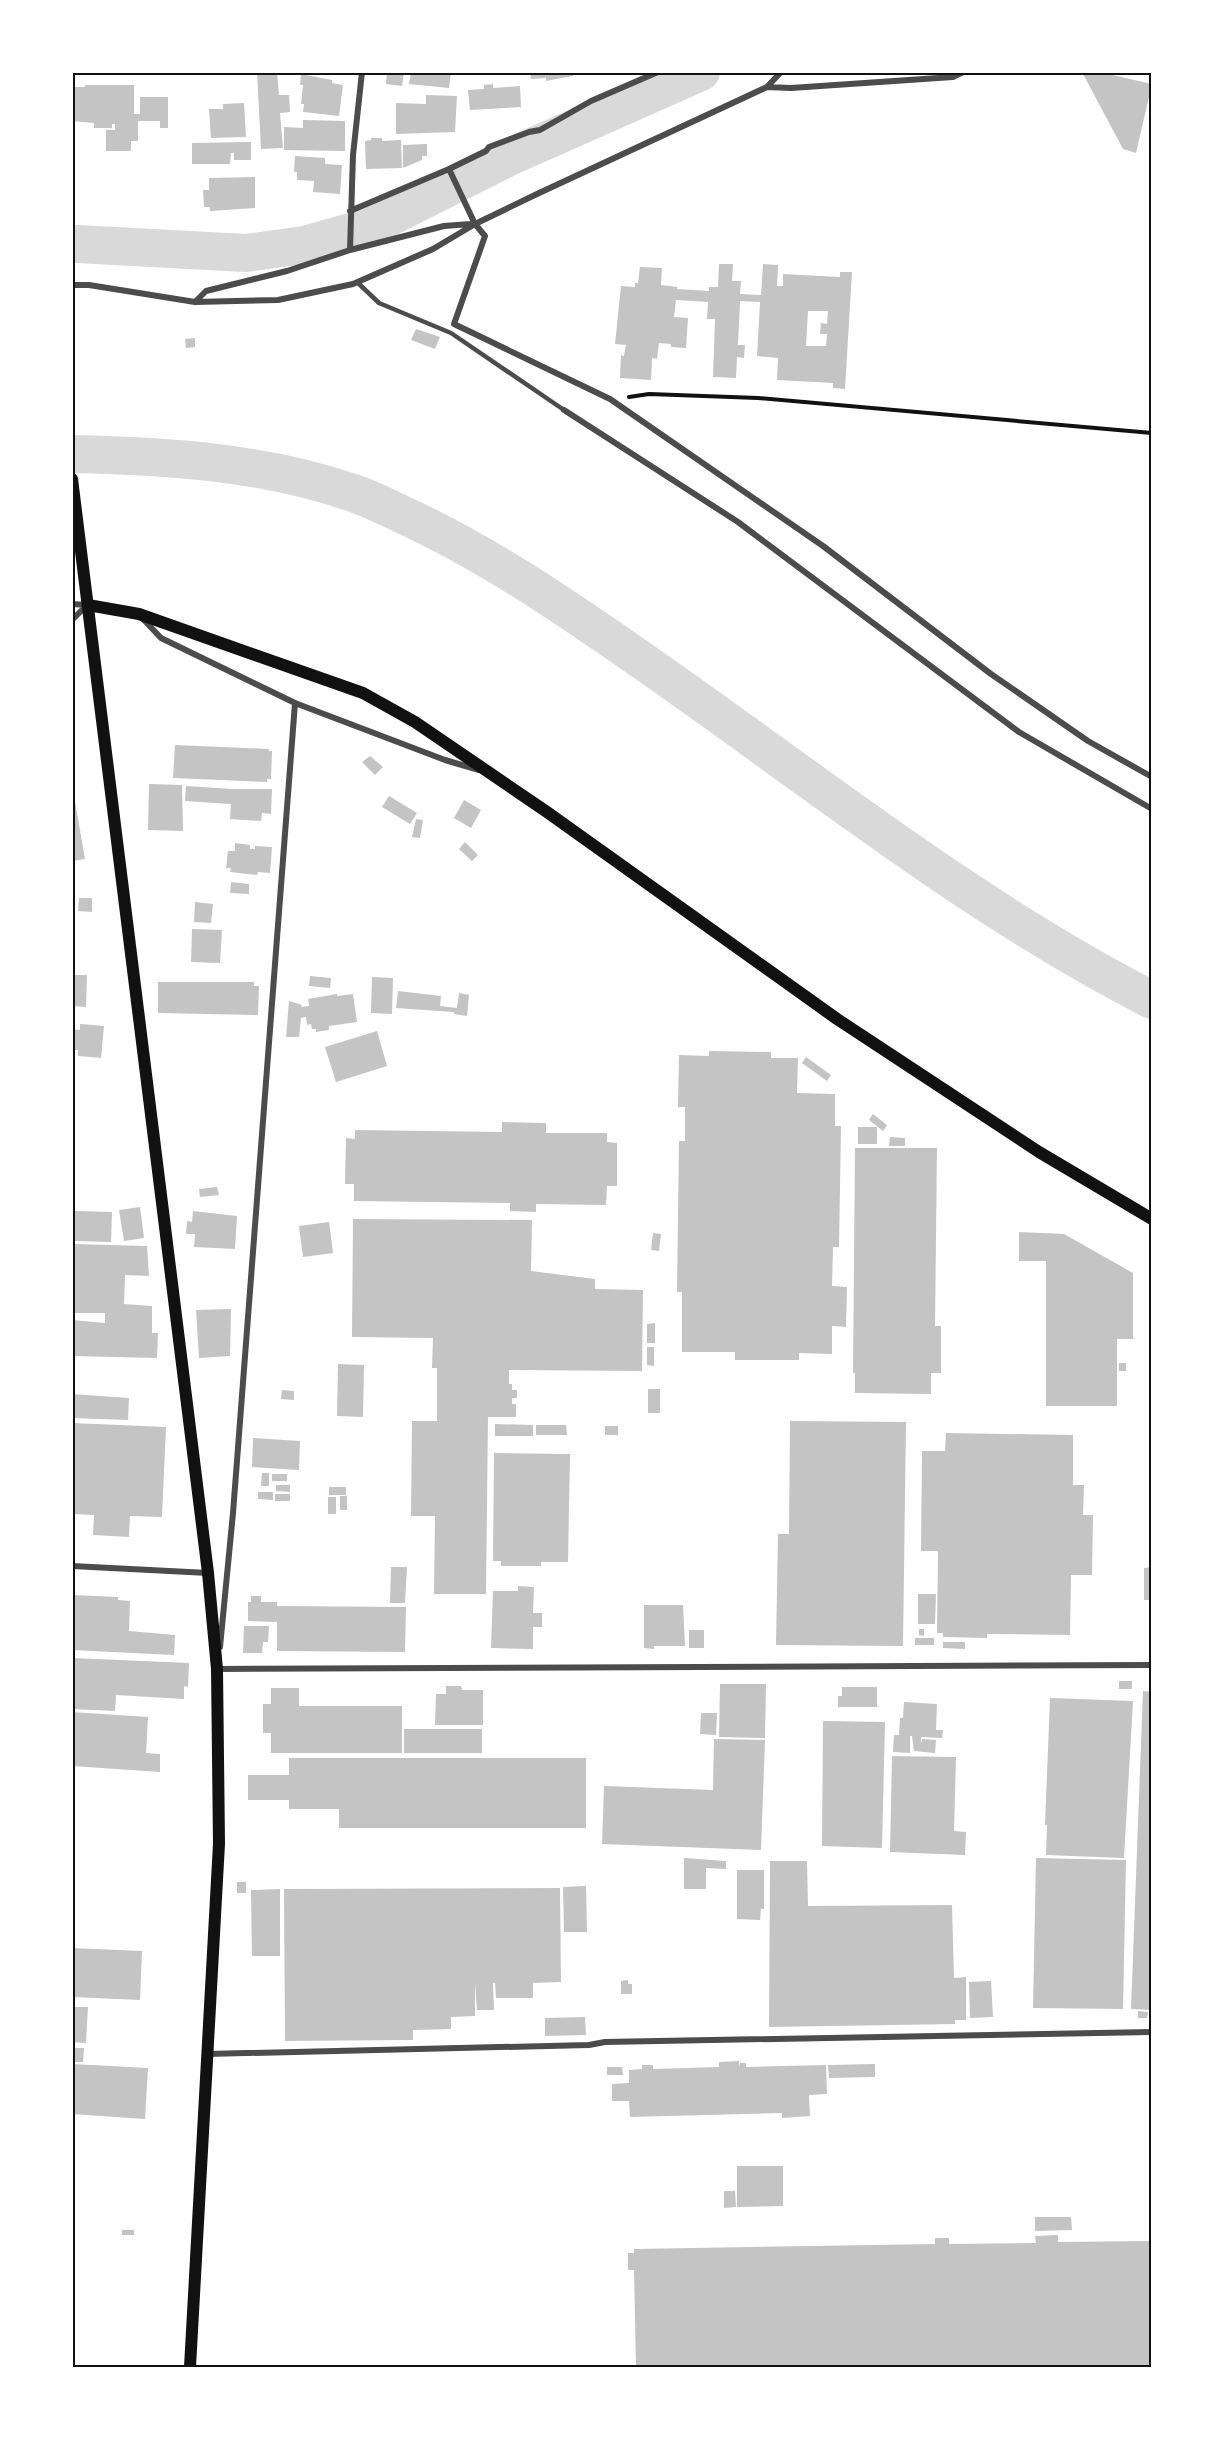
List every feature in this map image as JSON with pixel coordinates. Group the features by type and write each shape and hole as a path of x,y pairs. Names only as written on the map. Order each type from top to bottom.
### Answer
{"main road":[{"path":"72,479 218,1669 219,1844 190,2367"},
{"path":"88,605 139,614 363,693 416,722 494,774 837,1019 1039,1152 1152,1219"}],"street":[{"path":"350,246 353,155 362,72"},
{"path":"350,214 450,172 489,147 540,130 591,101 658,72"},
{"path":"72,285 89,285 195,302 278,300 357,282 433,249 475,224 767,87 781,72"},
{"path":"767,87 791,88 953,76 963,72"},
{"path":"450,172 475,224 485,236 454,324 610,399 823,546 1000,681 1088,741 1152,777"},
{"path":"195,302 206,291 287,271 350,246 444,226 475,224"},
{"path":"564,411 738,522 1019,732 1152,809"},
{"path":"72,604 88,605"},
{"path":"72,620 88,605"},
{"path":"139,614 161,638 295,702 445,760 494,774"},
{"path":"295,702 233,1513 218,1669 1152,1665"},
{"path":"72,1566 208,1573"},
{"path":"207,2054 589,2045 605,2042 1152,2032"}],"lane":[{"path":"357,282 379,303 451,333 564,411"},
{"path":"451,333 454,324"}],"path":[{"path":"610,399 649,394 758,398 1152,433"}],"building":[{"path":"257,72 277,72 279,95 289,95 290,112 280,113 283,148 261,149"},
{"path":"387,72 404,72 402,86 386,84"},
{"path":"411,72 451,72 449,88 409,84"},
{"path":"530,72 573,72 573,76 546,81 546,78 531,79"},
{"path":"1082,72 1099,72 1152,84 1136,153 1123,149"},
{"path":"301,74 332,80 332,83 343,85 339,116 303,112"},
{"path":"493,84 493,88 520,86 521,107 470,110 468,90 484,89 484,85"},
{"path":"85,85 134,85 134,114 140,114 140,97 168,97 168,128 160,128 160,121 138,121 138,141 131,141 131,151 106,151 106,130 115,130 115,124 112,124 112,128 94,128 94,123 72,121 72,87 85,87"},
{"path":"426,95 457,96 455,132 396,134 396,103 426,104"},
{"path":"244,103 246,137 211,138 209,109 223,109 223,104"},
{"path":"303,120 345,121 345,151 284,150 284,127 303,128"},
{"path":"371,138 382,138 382,141 401,140 402,168 366,169 365,141"},
{"path":"251,142 251,160 234,160 234,153 231,153 230,164 192,164 192,143"},
{"path":"427,144 427,156 422,156 422,160 403,168 403,145"},
{"path":"295,156 325,158 325,164 342,165 340,194 313,192 314,181 297,180 297,172 294,172"},
{"path":"255,177 255,208 210,211 210,207 204,207 203,190 209,190 209,178"},
{"path":"719,264 733,264 732,281 741,281 740,294 761,295 763,264 778,265 777,286 783,286 783,274 840,277 840,272 852,272 845,389 833,388 833,383 777,380 778,358 757,356 760,302 740,301 738,345 745,345 744,358 737,357 736,378 713,377 715,319 707,319 708,302 676,300 674,317 688,318 686,348 659,343 657,359 652,358 651,380 620,378 621,355 624,356 626,345 615,344 621,286 635,287 635,283 638,283 640,267 662,268 661,285 677,287 677,289 709,291 709,287 718,287","holes":["808,311 828,311 827,324 821,323 820,334 827,334 826,346 806,346"]},
{"path":"416,329 440,337 435,349 411,340"},
{"path":"195,338 195,347 186,348 185,339"},
{"path":"175,745 269,749 272,751 271,779 267,779 267,782 173,778"},
{"path":"370,756 383,767 375,775 362,762"},
{"path":"72,784 85,859 72,861"},
{"path":"149,784 182,785 183,831 148,830"},
{"path":"186,786 272,789 271,814 262,813 261,821 230,819 231,804 185,801"},
{"path":"389,796 417,813 410,824 382,807"},
{"path":"464,800 481,810 471,828 454,818"},
{"path":"416,819 423,820 420,838 412,837"},
{"path":"465,842 478,855 472,861 459,849"},
{"path":"235,843 250,845 250,849 255,849 255,846 272,847 270,873 258,872 257,875 230,872 231,868 226,868 228,851 235,851"},
{"path":"231,882 249,884 249,894 230,893"},
{"path":"79,898 92,898 92,912 78,911"},
{"path":"195,902 213,904 211,923 194,922"},
{"path":"192,929 222,930 220,963 191,962"},
{"path":"72,975 87,975 86,1007 72,1006"},
{"path":"310,976 331,978 330,988 309,986"},
{"path":"372,977 393,978 392,1014 371,1013"},
{"path":"158,982 254,982 254,986 259,986 258,1015 158,1013"},
{"path":"398,991 441,996 440,1006 457,1008 459,993 469,995 467,1016 454,1014 454,1012 396,1008"},
{"path":"337,994 337,996 353,994 357,1022 329,1026 329,1030 316,1032 316,1029 312,1029 311,1024 307,1025 306,1017 301,1018 299,1037 286,1037 289,1001 302,1005 301,1007 309,1006 308,999"},
{"path":"80,1024 104,1026 101,1058 78,1056 78,1050 72,1050 72,1029 80,1030"},
{"path":"377,1031 387,1066 336,1082 325,1047"},
{"path":"709,1051 771,1052 771,1058 798,1058 797,1093 835,1094 835,1126 841,1126 839,1247 833,1247 832,1286 847,1287 846,1327 832,1326 832,1354 799,1353 799,1360 735,1360 735,1352 682,1352 682,1292 677,1292 679,1141 685,1141 685,1107 678,1107 679,1055 709,1056"},
{"path":"806,1057 831,1075 827,1081 802,1063"},
{"path":"873,1114 887,1125 883,1131 869,1120"},
{"path":"502,1122 546,1123 546,1133 607,1133 607,1142 617,1143 617,1186 607,1186 606,1205 536,1204 536,1212 510,1211 510,1203 354,1201 354,1184 345,1184 346,1138 355,1139 355,1130 502,1132"},
{"path":"858,1127 877,1127 877,1144 858,1144"},
{"path":"890,1137 905,1138 905,1146 889,1146"},
{"path":"855,1148 937,1148 935,1326 941,1326 941,1373 931,1373 931,1394 855,1393 855,1373 853,1373"},
{"path":"217,1187 219,1195 200,1197 199,1189"},
{"path":"140,1207 144,1238 124,1241 119,1210"},
{"path":"75,1211 112,1212 111,1242 74,1241"},
{"path":"193,1211 237,1216 235,1249 194,1247 195,1234 186,1234 187,1221 192,1222"},
{"path":"353,1219 532,1220 531,1271 595,1279 595,1289 643,1290 642,1371 509,1370 509,1384 512,1384 512,1390 517,1390 517,1398 512,1398 512,1404 516,1404 516,1417 488,1417 486,1594 434,1594 435,1516 411,1516 412,1421 437,1421 437,1368 432,1368 433,1338 352,1337"},
{"path":"329,1222 333,1253 303,1257 299,1226"},
{"path":"1019,1232 1064,1234 1133,1273 1133,1339 1117,1339 1117,1406 1046,1406 1046,1261 1019,1261"},
{"path":"653,1233 661,1234 659,1251 651,1250"},
{"path":"72,1244 147,1246 149,1276 125,1275 124,1304 152,1306 152,1333 158,1333 157,1358 72,1356 72,1320 105,1323 105,1313 72,1313"},
{"path":"231,1309 230,1356 199,1358 196,1310"},
{"path":"655,1323 655,1343 647,1343 647,1324"},
{"path":"647,1347 654,1347 654,1366 647,1365"},
{"path":"1119,1363 1126,1363 1126,1371 1119,1371"},
{"path":"338,1364 364,1365 363,1417 337,1416"},
{"path":"648,1389 660,1389 660,1413 648,1413"},
{"path":"282,1390 294,1391 294,1400 281,1399"},
{"path":"72,1394 129,1398 128,1420 72,1418"},
{"path":"790,1421 906,1422 903,1646 776,1645 778,1534 789,1534"},
{"path":"72,1423 166,1427 162,1517 130,1516 129,1537 93,1535 94,1515 72,1514"},
{"path":"495,1424 533,1425 533,1436 495,1436"},
{"path":"536,1425 566,1425 567,1435 536,1435"},
{"path":"605,1426 618,1426 618,1435 605,1435"},
{"path":"946,1433 1073,1435 1073,1485 1084,1485 1083,1515 1093,1515 1092,1575 1071,1575 1070,1635 987,1634 987,1638 943,1637 943,1633 937,1633 938,1551 921,1551 922,1451 945,1451"},
{"path":"253,1438 300,1441 299,1470 252,1467"},
{"path":"494,1453 570,1454 568,1562 541,1562 541,1566 501,1566 501,1561 493,1561"},
{"path":"262,1473 269,1473 269,1486 261,1486"},
{"path":"272,1474 287,1474 287,1481 272,1481"},
{"path":"276,1485 290,1485 290,1492 276,1491"},
{"path":"329,1487 346,1487 346,1495 329,1495"},
{"path":"258,1492 273,1492 273,1500 258,1499"},
{"path":"275,1494 290,1494 290,1501 275,1501"},
{"path":"340,1496 347,1496 347,1510 340,1510"},
{"path":"328,1497 336,1497 336,1514 328,1514"},
{"path":"1149,1544 1152,1544 1152,1555 1149,1555"},
{"path":"391,1567 407,1567 405,1603 390,1603"},
{"path":"1152,1567 1152,1600 1144,1600 1144,1568"},
{"path":"518,1586 534,1587 533,1613 542,1613 542,1627 533,1627 533,1649 491,1648 493,1591 518,1591"},
{"path":"918,1594 936,1594 935,1624 918,1624"},
{"path":"72,1595 118,1597 118,1600 130,1601 129,1631 175,1635 174,1655 72,1650"},
{"path":"251,1596 261,1596 261,1602 277,1602 277,1606 406,1607 405,1652 277,1651 277,1622 248,1621 248,1602 251,1602"},
{"path":"644,1605 683,1605 685,1646 644,1648"},
{"path":"244,1626 269,1626 268,1642 263,1642 262,1653 243,1653"},
{"path":"919,1629 924,1629 924,1636 919,1635"},
{"path":"689,1630 704,1630 704,1648 689,1648"},
{"path":"915,1638 934,1638 934,1645 915,1645"},
{"path":"943,1642 965,1642 965,1649 943,1648"},
{"path":"72,1658 189,1663 188,1687 184,1686 184,1699 116,1695 115,1711 72,1709"},
{"path":"1119,1681 1132,1681 1132,1689 1119,1689"},
{"path":"720,1684 766,1684 765,1738 719,1737"},
{"path":"446,1686 461,1686 462,1690 483,1690 483,1725 435,1725 436,1694 446,1694"},
{"path":"842,1687 877,1687 877,1707 838,1707 838,1696 842,1696"},
{"path":"271,1688 299,1688 299,1706 402,1706 402,1753 271,1753 271,1733 263,1733 263,1704 271,1704"},
{"path":"1143,1691 1152,1692 1152,2010 1131,2009"},
{"path":"1050,1698 1133,1701 1124,1858 1046,1855"},
{"path":"904,1702 937,1704 936,1730 943,1730 942,1738 921,1737 921,1744 922,1739 936,1740 935,1753 914,1751 912,1736 910,1736 910,1753 893,1752 894,1735 899,1735"},
{"path":"72,1712 148,1717 146,1753 160,1754 160,1772 72,1766"},
{"path":"701,1713 717,1713 716,1735 700,1734"},
{"path":"823,1721 885,1722 882,1848 822,1846"},
{"path":"404,1729 482,1729 482,1753 404,1753"},
{"path":"714,1739 765,1740 761,1850 602,1844 604,1786 713,1790"},
{"path":"892,1756 956,1757 954,1831 966,1832 965,1855 890,1852"},
{"path":"289,1758 586,1758 586,1828 339,1828 339,1809 289,1809 289,1800 248,1800 248,1775 289,1775"},
{"path":"684,1858 726,1861 726,1869 706,1868 706,1889 684,1889"},
{"path":"1036,1858 1126,1860 1123,2009 1033,2008"},
{"path":"770,1861 807,1861 808,1906 952,1905 954,1978 966,1977 966,2020 955,2020 955,2024 769,2027"},
{"path":"737,1870 764,1870 764,1909 761,1909 760,1920 737,1919"},
{"path":"237,1882 246,1882 246,1893 237,1893"},
{"path":"586,1886 587,1932 564,1932 563,1887"},
{"path":"560,1888 561,1982 533,1983 533,1998 496,1998 495,1983 493,1983 494,2010 477,2010 475,1983 475,2016 451,2017 451,2029 413,2030 413,2040 285,2041 284,1889"},
{"path":"280,1889 280,1956 252,1956 251,1890"},
{"path":"72,1948 142,1951 140,2000 72,1997"},
{"path":"628,1980 628,1984 632,1984 632,1994 621,1994 621,1981"},
{"path":"991,1981 993,2017 970,2018 969,1982"},
{"path":"72,2007 88,2007 86,2043 72,2042"},
{"path":"1138,2011 1148,2012 1147,2018 1138,2018"},
{"path":"585,2017 586,2035 545,2036 545,2018"},
{"path":"72,2048 84,2048 83,2062 72,2062"},
{"path":"739,2061 739,2067 740,2063 746,2063 746,2067 826,2065 827,2094 809,2095 810,2116 782,2118 782,2113 630,2117 629,2101 612,2101 612,2084 629,2083 629,2070 642,2069 642,2065 653,2065 653,2069 719,2067 719,2062"},
{"path":"72,2064 148,2068 145,2119 72,2114"},
{"path":"875,2064 875,2077 829,2078 828,2065"},
{"path":"607,2067 622,2067 623,2075 607,2075"},
{"path":"737,2166 783,2166 783,2206 737,2207"},
{"path":"724,2191 735,2191 736,2207 724,2208"},
{"path":"1035,2217 1071,2217 1072,2230 1035,2231"},
{"path":"122,2230 134,2230 134,2235 122,2235"},
{"path":"1058,2235 1058,2242 1152,2241 1152,2367 636,2367 634,2270 628,2270 628,2253 634,2253 634,2249 935,2244 935,2238 949,2238 949,2244 1036,2243 1035,2236"}],"waterway":[{"path":"77,244 246,253 304,245 372,226 507,158 701,72"},
{"path":"72,454 179,459 284,474 359,495 430,528 491,561 580,617 953,881 1084,963 1152,1000"}]}
